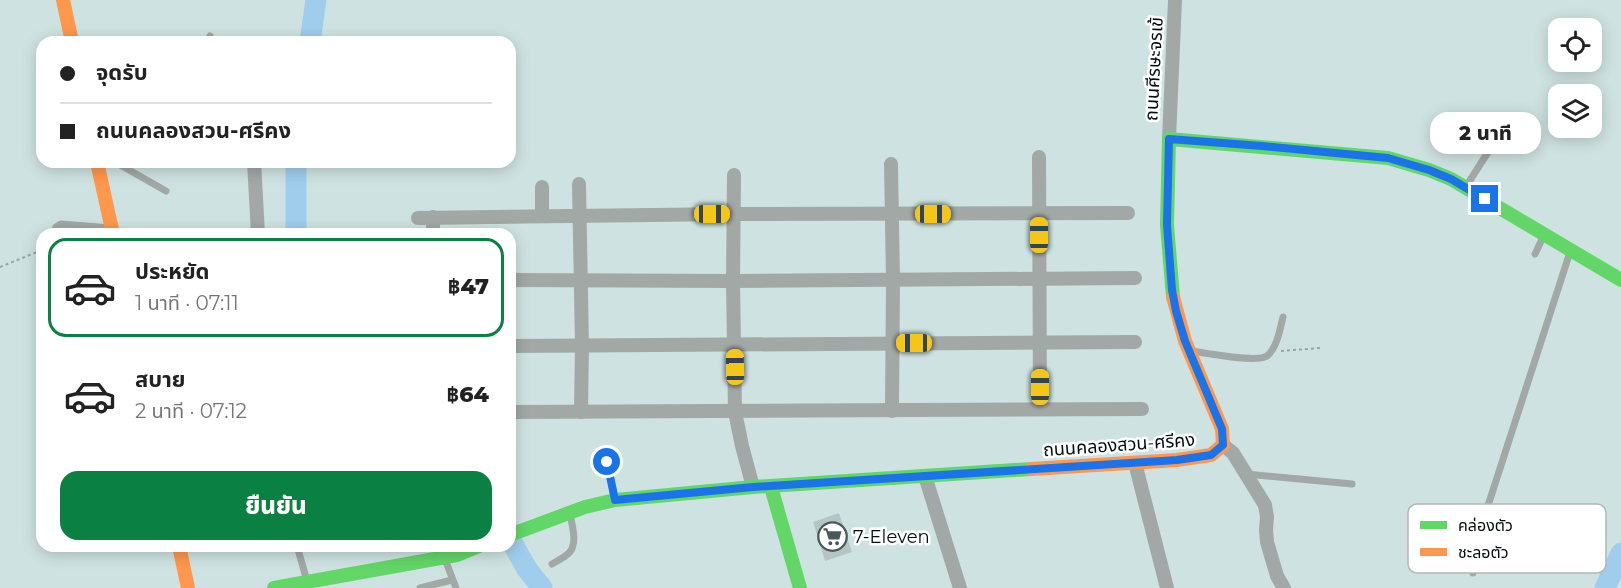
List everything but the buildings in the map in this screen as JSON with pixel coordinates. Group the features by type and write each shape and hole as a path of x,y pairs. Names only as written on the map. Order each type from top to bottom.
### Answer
{"street":[{"path":"63,0 72,36"},
{"name":"ถนนศีรษะจรเข้","path":"1169,139 1175,0"},
{"path":"1169,139 1388,158 1429,170 1451,179 1621,280"},
{"name":"ถนนคลองสวน-ศรีคง","path":"516,533 615,500 753,487 1177,460 1211,455 1223,445 1222,429 1189,350 1176,311 1172,290 1167,225 1169,139"},
{"path":"1039,157 1040,409"},
{"path":"891,164 892,411"},
{"path":"98,168 111,228"},
{"path":"254,168 258,228"},
{"path":"734,175 735,412 753,487"},
{"path":"579,184 581,412"},
{"path":"542,187 542,216"},
{"path":"418,218 1128,213"},
{"path":"434,217 434,228"},
{"path":"516,280 1136,278"},
{"path":"516,346 1136,342"},
{"path":"516,412 1142,409"},
{"path":"1223,445 1233,453 1265,505 1267,542 1277,576 1284,588"},
{"path":"1134,463 1167,588"},
{"path":"925,476 960,588"},
{"path":"771,487 800,588"},
{"path":"180,552 188,588"},
{"path":"274,588 464,552"}],"lane":[{"path":"1465,188 1508,121"},
{"path":"126,168 166,191"},
{"path":"56,228 61,224 90,228"},
{"path":"1535,254 1545,234"},
{"path":"1489,504 1571,249"},
{"path":"1189,350 1260,359 1268,355 1275,344 1283,317"},
{"path":"607,462 615,500"},
{"path":"1246,474 1352,484"},
{"path":"552,564 570,552 572,548 574,538 570,513"},
{"path":"299,552 307,582"},
{"path":"444,557 456,588"},
{"path":"420,588 452,580"}],"path":[{"path":"0,267 36,252"},
{"path":"1269,353 1320,348"}],"waterway":[{"path":"311,36 316,0"},
{"path":"296,168 296,228"},
{"path":"516,550 542,588"},
{"path":"1605,588 1621,553"}],"traffic: fast":[{"path":"1173,297 1167,225 1169,139 1388,158 1429,170 1451,179 1621,280"},
{"path":"516,533 585,507 615,500 753,487 1031,469"},
{"path":"771,487 800,588"},
{"path":"274,588 464,552"}],"traffic: slow":[{"path":"63,0 71,36"},
{"path":"98,168 112,228"},
{"path":"1031,469 1177,460 1211,455 1223,445 1222,429 1185,341 1173,297"},
{"path":"180,552 188,588"}],"place":[{"name":"7-Eleven","path":"832,537"}],"route":[{"path":"607,462 615,500 753,487 1177,460 1211,455 1223,445 1222,429 1185,341 1172,290 1167,225 1169,139 1388,158 1451,179 1485,199"}]}
